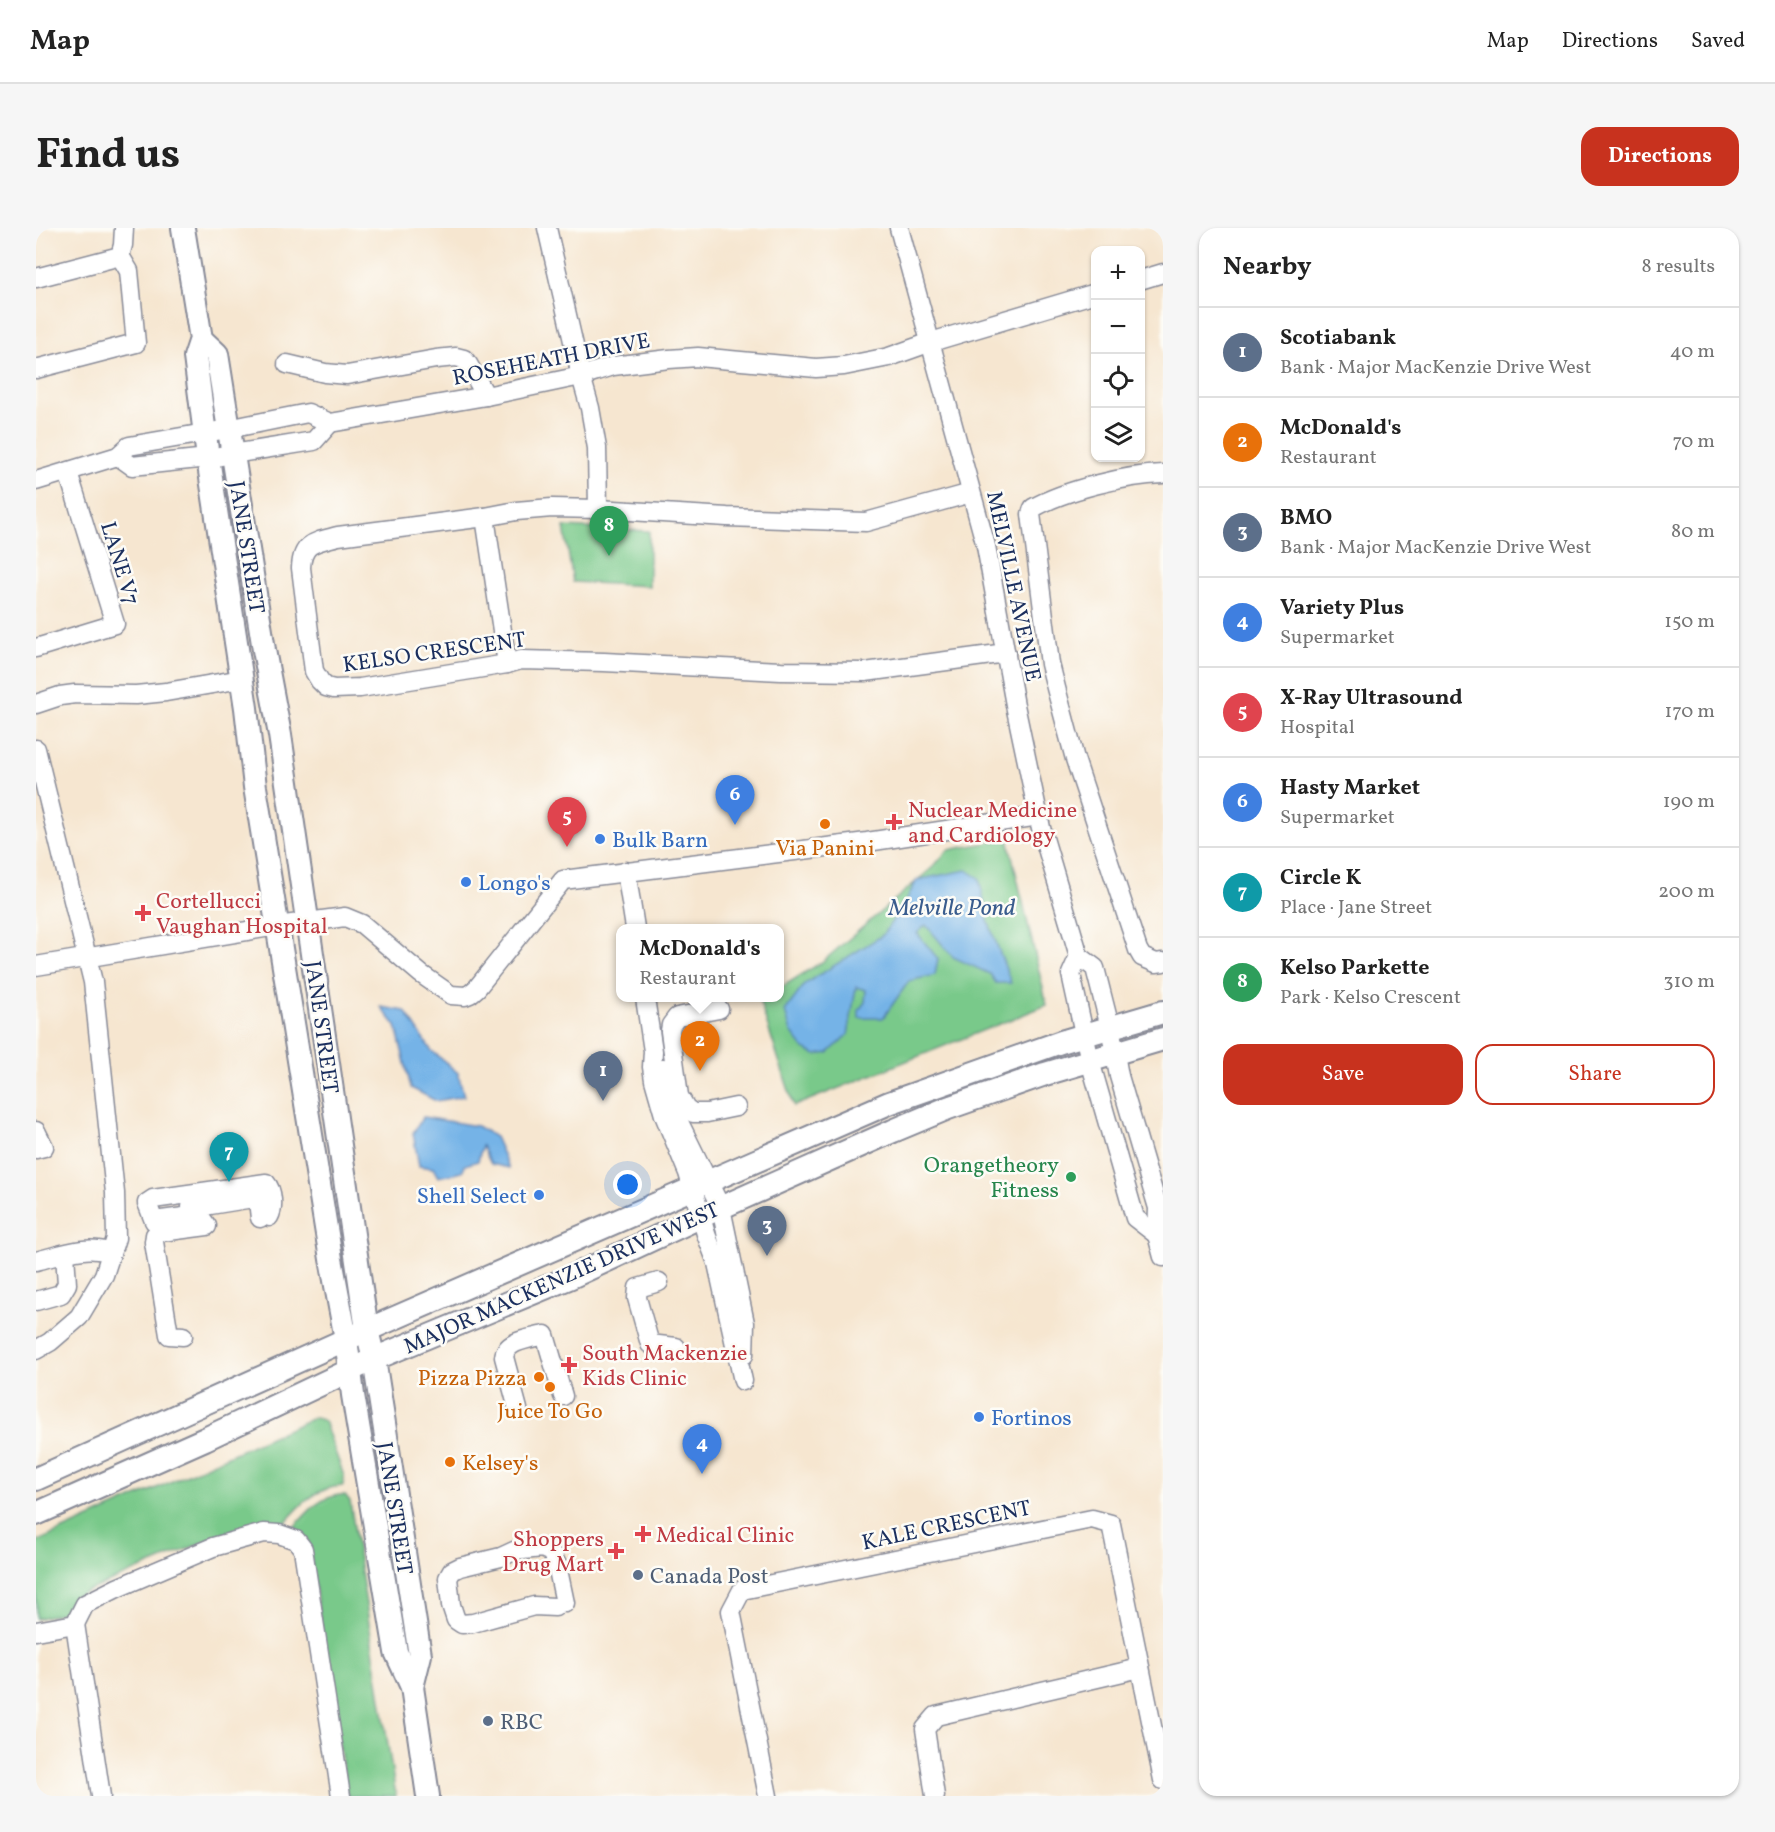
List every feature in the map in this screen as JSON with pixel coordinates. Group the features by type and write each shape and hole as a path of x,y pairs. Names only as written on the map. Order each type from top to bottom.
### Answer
{"main road":[{"name":"JANE STREET","path":"183,228 201,339 195,357 208,459 242,679 257,797 293,924 374,1359 420,1655 412,1687"},
{"name":"JANE STREET","path":"201,339 217,354 264,650 280,735 293,924 332,1259 396,1652 412,1687 428,1796"},
{"name":"MAJOR MACKENZIE DRIVE WEST","path":"36,1479 346,1339 890,1103 1084,1034 1163,1012"},
{"name":"MAJOR MACKENZIE DRIVE WEST","path":"36,1514 205,1439 374,1359 571,1277 711,1212 948,1108 1045,1074 1163,1039"}],"street":[{"path":"36,369 136,343 129,271 120,256 124,228"},
{"path":"547,228 580,376 590,408 597,448 598,509"},
{"name":"MELVILLE AVENUE","path":"899,228 986,546 1039,816 1079,956 1095,968 1110,1027 1119,1076 1158,1208 1157,1235 1163,1257"},
{"path":"36,278 120,256"},
{"path":"1145,278 1163,273"},
{"name":"ROSEHEATH DRIVE","path":"36,481 118,456 129,446 308,413 330,423 486,396 580,376 613,366 698,357 816,368 844,366 889,357 931,342 1091,294"},
{"path":"287,364 325,373 347,375 456,357 468,363 486,396"},
{"path":"118,456 132,466 208,459 314,441 330,423"},
{"name":"LANE V7","path":"36,648 115,624 68,472"},
{"path":"1163,474 1110,482 1078,491 1047,501 1033,508 1031,514 1050,664 1075,759 1138,950 1142,957 1156,963 1163,962"},
{"name":"KELSO CRESCENT","path":"971,493 866,522 552,508 338,536 316,542 306,548 302,556 301,568 314,671 326,687 334,689 360,688 521,660 865,672 1006,653"},
{"path":"485,517 507,664"},
{"path":"36,704 75,694 136,695 242,679"},
{"path":"36,749 93,982 115,1193 116,1238 104,1275 79,1317 50,1342 36,1350"},
{"path":"36,966 345,917 362,924 443,990 451,995 465,996 477,988 563,880 867,842 1039,816"},
{"path":"626,872 634,924"},
{"name":"MELVILLE AVENUE","path":"1079,956 1071,974 1089,1061 1135,1218 1157,1235"},
{"path":"646,1002 653,1051 663,1066 678,1120 711,1212 745,1323 743,1381 717,1263 706,1234 711,1212"},
{"path":"719,1009 677,1017 671,1025 679,1096 686,1108 693,1113 736,1107"},
{"path":"36,1131 44,1147 36,1149"},
{"path":"266,1183 269,1187 273,1211 265,1218 258,1201 253,1198 204,1206 203,1221 154,1221 147,1203 153,1199 266,1183"},
{"path":"179,1195 203,1221"},
{"path":"183,1336 169,1335 154,1242 155,1235 203,1221"},
{"path":"36,1261 90,1248 111,1253"},
{"path":"36,1301 61,1294 67,1284 65,1254"},
{"path":"658,1282 638,1288 637,1298 650,1344 676,1347"},
{"path":"518,1409 504,1357 509,1345 545,1335 563,1396"},
{"name":"KALE CRESCENT","path":"768,1796 731,1611 742,1590 1092,1519 1111,1524 1163,1780"},
{"path":"101,1796 75,1624 85,1604 138,1578 213,1547 264,1533 279,1534 296,1540 303,1549 341,1796"},
{"path":"542,1548 551,1552 557,1565 560,1605 534,1606 462,1624 456,1620 451,1605 448,1578 452,1571 460,1567 501,1557 514,1551 542,1548"},
{"path":"36,1631 75,1624"},
{"path":"935,1796 925,1729 936,1716 1140,1668"}],"green space":[{"path":"564,527 649,531 649,586 573,582"},
{"path":"1008,839 1047,1005 794,1106 760,1002 784,1002 784,986 822,962 933,867 948,850"},
{"path":"315,1417 324,1421 344,1476 343,1486 333,1487 309,1498 283,1525 268,1524 226,1533 73,1597 62,1613 36,1619 36,1542"},
{"path":"345,1495 350,1501 396,1796 347,1796 308,1540 294,1527 319,1502"}],"water":[{"name":"Melville Pond","path":"967,870 979,878 988,921 1011,983 996,983 990,974 953,957 926,925 917,933 938,959 935,975 909,981 883,1018 859,1018 859,1010 865,1002 866,990 856,987 848,1035 828,1053 816,1055 804,1049 791,1032 785,1011 805,984 883,935 917,880"},
{"path":"381,1007 405,1011 431,1050 458,1073 464,1096 436,1101 411,1088 396,1026"},
{"path":"423,1117 477,1126 495,1137 509,1168 491,1164 482,1146 478,1161 465,1165 462,1172 438,1177 433,1168 419,1166 413,1133"}],"place":[{"name":"Kelso Parkette","path":"609,556"},
{"name":"Nuclear Medicine and Cardiology","path":"894,822"},
{"name":"Via Panini","path":"825,824"},
{"name":"Hasty Market","path":"735,825"},
{"name":"Bulk Barn","path":"600,839"},
{"name":"X-Ray Ultrasound","path":"567,847"},
{"name":"Longo's","path":"466,882"},
{"name":"Cortellucci Vaughan Hospital","path":"143,913"},
{"name":"McDonald's","path":"700,1071"},
{"name":"Scotiabank","path":"603,1101"},
{"name":"Orangetheory Fitness","path":"1071,1177"},
{"name":"Circle K","path":"229,1182"},
{"name":"Shell Select","path":"539,1195"},
{"name":"BMO","path":"767,1256"},
{"name":"South Mackenzie Kids Clinic","path":"569,1365"},
{"name":"Pizza Pizza","path":"539,1377"},
{"name":"Juice To Go","path":"550,1387"},
{"name":"Fortinos","path":"979,1417"},
{"name":"Kelsey's","path":"450,1462"},
{"name":"Variety Plus","path":"702,1474"},
{"name":"Medical Clinic","path":"643,1534"},
{"name":"Shoppers Drug Mart","path":"616,1551"},
{"name":"Canada Post","path":"638,1575"},
{"name":"RBC","path":"488,1721"}]}
